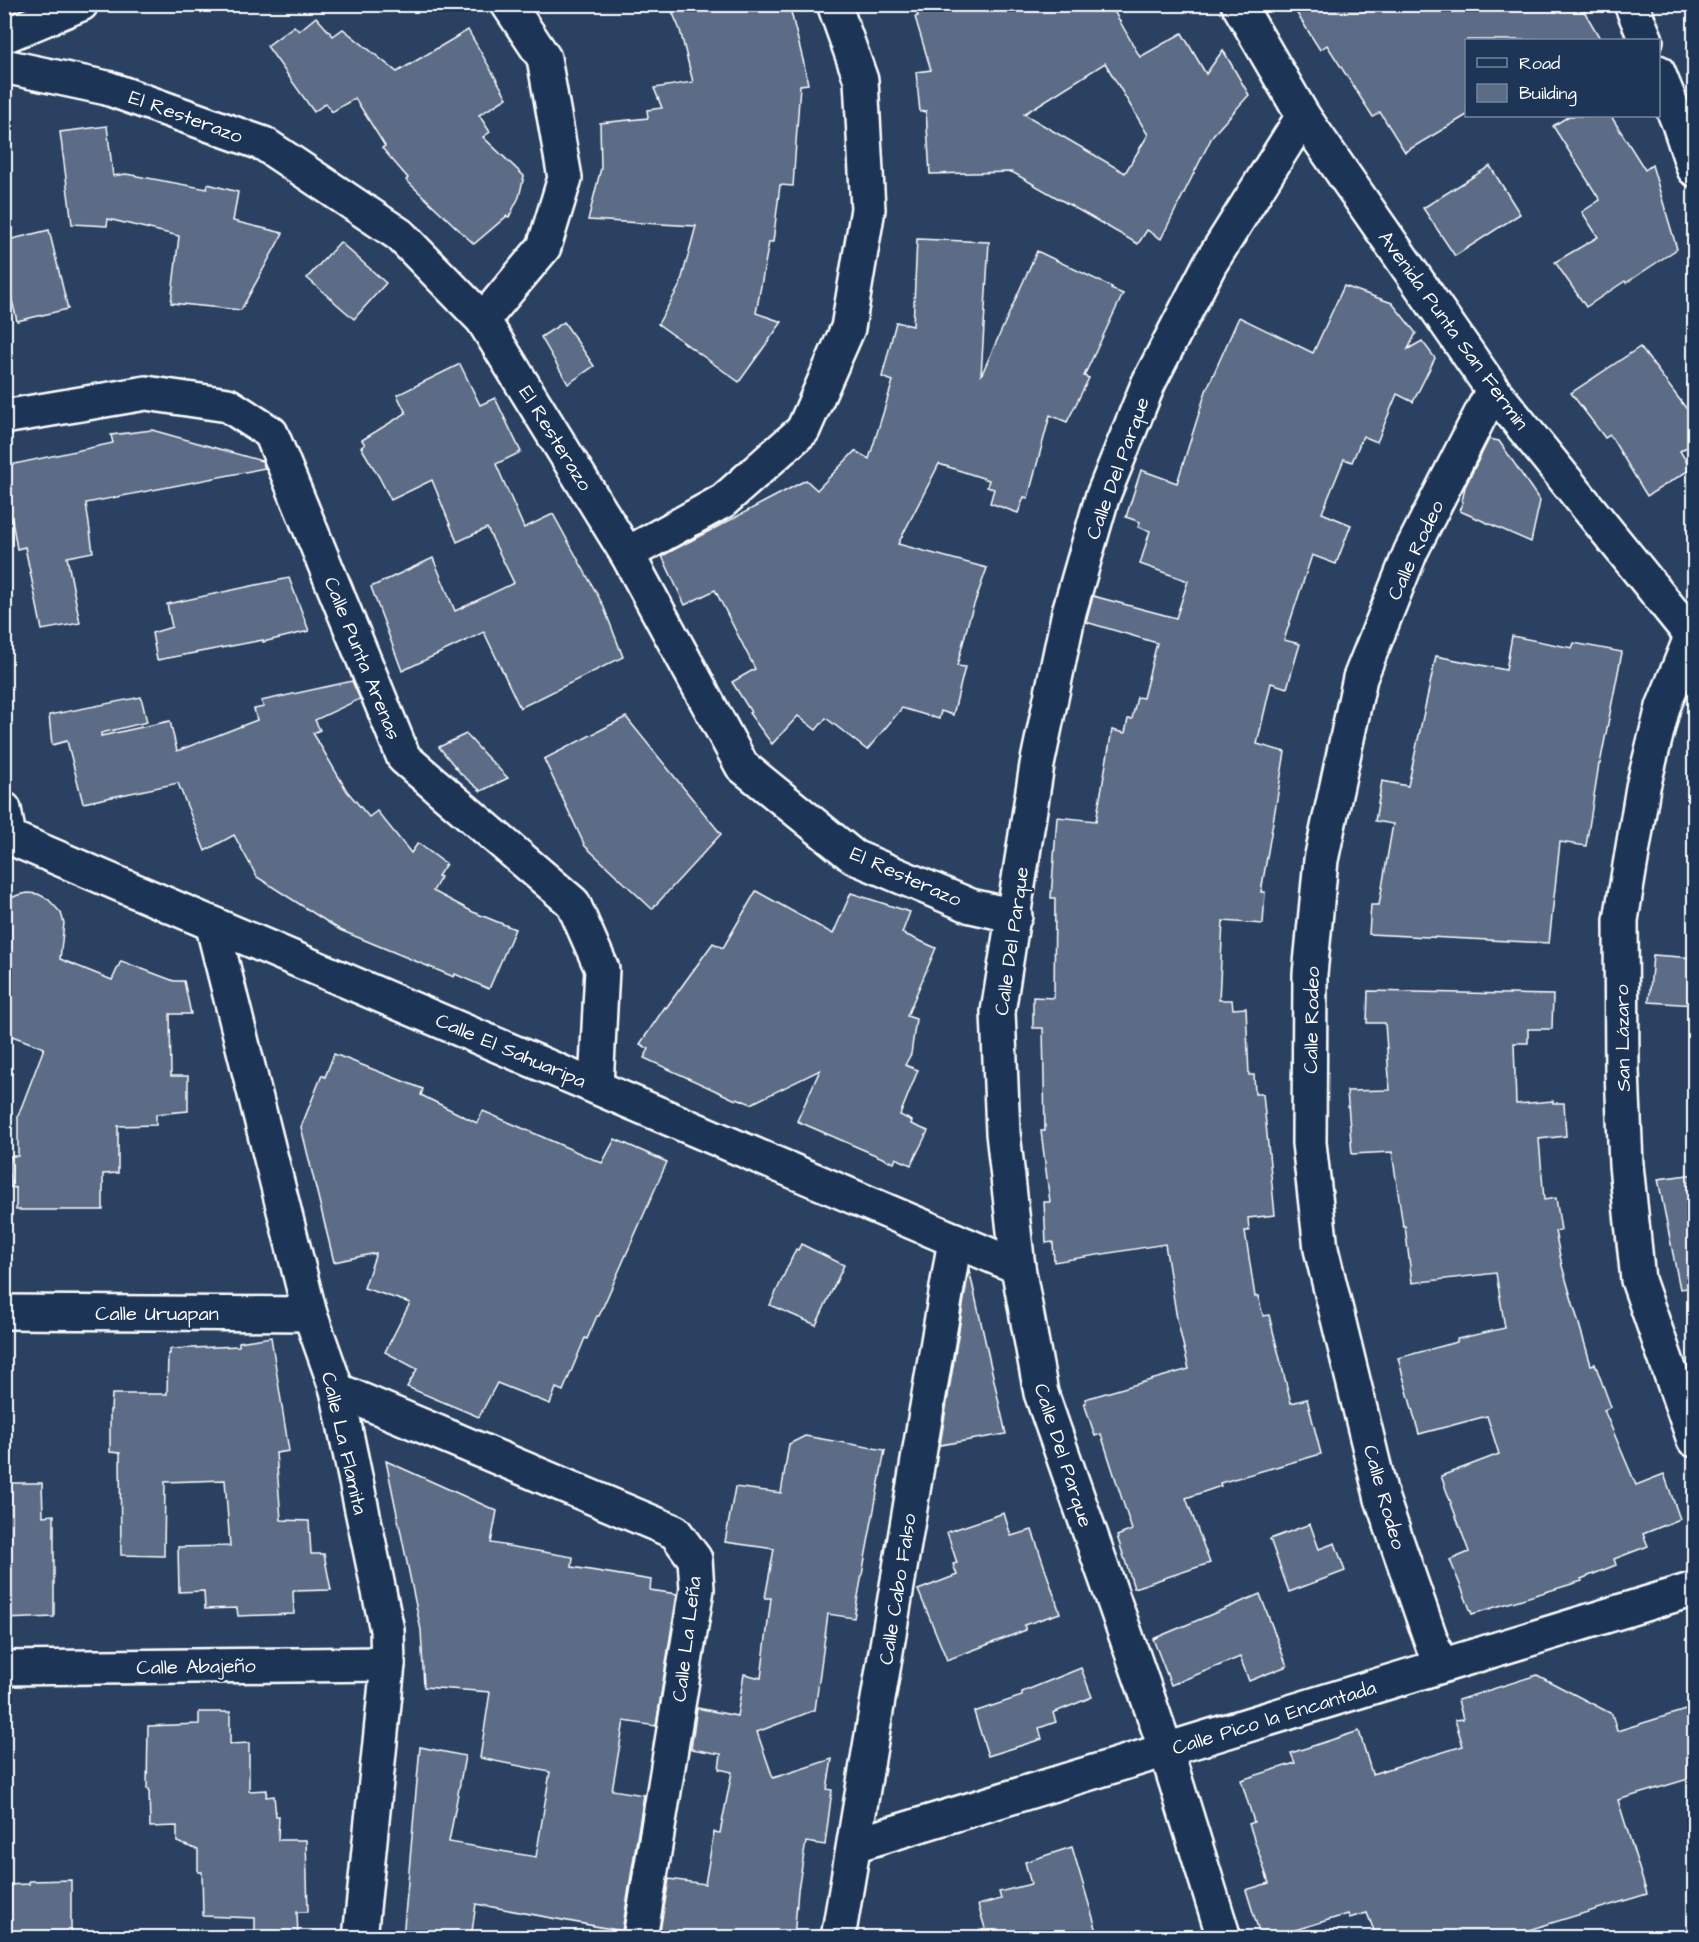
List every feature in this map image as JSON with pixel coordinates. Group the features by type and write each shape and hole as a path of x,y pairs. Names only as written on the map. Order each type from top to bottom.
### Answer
{"street":[{"path":"4,36 81,4"},
{"path":"483,320 544,247 565,178 544,58 508,4"},
{"path":"627,554 723,501 803,430 848,328 868,209 861,80 834,4"},
{"name":"Avenida Punta San Fermin","path":"1238,4 1303,116 1493,390 1694,635"},
{"path":"1631,4 1646,39"},
{"name":"El Resterazo","path":"4,66 107,88 264,144 400,235 483,320 627,554 742,766 854,857 971,906 1015,916"},
{"path":"1660,75 1695,169"},
{"name":"Calle Del Parque","path":"1224,1938 1166,1750 1041,1393 1018,1266 1003,1133 998,1012 1015,916 1037,765 1069,612 1102,498 1149,382 1210,264 1303,116"},
{"name":"Calle Rodeo","path":"1440,1666 1382,1499 1321,1249 1309,1143 1310,974 1321,860 1360,678 1411,551 1493,390"},
{"name":"Calle Punta Arenas","path":"4,417 146,393 228,405 271,433 404,758 573,903 602,969 596,1086"},
{"name":"San Lázaro","path":"1694,635 1663,707 1643,787 1621,920 1622,1071 1626,1153 1638,1280 1695,1440"},
{"name":"Calle El Sahuaripa","path":"6,827 212,923 1018,1266"},
{"name":"Calle La Flamita","path":"212,923 310,1314 337,1390 387,1630 388,1664 360,1938"},
{"name":"Calle Cabo Falso","path":"838,1938 955,1240"},
{"name":"Calle Uruapan","path":"4,1312 310,1314"},
{"name":"Calle La Leña","path":"337,1390 675,1532 695,1559 697,1589 640,1938"},
{"name":"Calle Pico la Encantada","path":"854,1845 1695,1589"},
{"name":"Calle Abajeño","path":"4,1668 388,1664"}],"building":[{"path":"669,4 789,4 808,84 800,85 793,186 780,185 773,242 769,242 756,313 782,322 739,382 658,324 680,285 696,226 588,220 601,168 600,123 648,118 647,110 662,108 654,88 693,82 680,30"},
{"path":"915,4 1110,4 1140,57 1182,33 1206,74 1223,50 1249,95 1213,135 1161,239 1147,230 1138,244 1012,172 930,174 926,111 920,112 916,72 931,70 915,17 918,16","holes":["1105,63 1148,135 1125,173 1024,114"]},
{"path":"1291,4 1580,4 1600,39 1465,39 1465,116 1405,152 1380,112 1373,117 1327,45 1320,50"},
{"path":"316,17 333,36 343,29 397,72 468,30 507,98 479,115 490,132 483,137 524,176 519,197 509,217 507,216 474,244 406,180 408,178 382,148 385,146 355,98 332,112 326,103 314,112 267,46 294,26 299,31"},
{"path":"1567,117 1612,117 1645,170 1652,165 1677,249 1586,307 1555,262 1598,237 1582,212 1600,200 1553,126"},
{"path":"107,126 113,176 126,174 207,189 208,184 238,192 233,221 283,233 241,310 171,303 179,236 108,219 107,226 72,224 60,132"},
{"path":"1490,166 1520,214 1455,256 1423,208"},
{"path":"49,230 68,309 17,321 4,267 4,241"},
{"path":"917,239 989,242 981,376 1037,251 1123,294 1084,376 1089,378 1067,422 1050,415 1028,498 1024,497 1018,513 990,503 994,489 987,487 989,480 939,464 898,544 987,568 970,616 957,666 965,667 953,715 941,711 939,719 902,708 867,750 826,718 816,730 798,716 772,744 749,713 751,712 732,682 755,669 715,590 685,605 662,556 806,480 817,490 855,451 869,459 893,381 882,377 896,322 913,326"},
{"path":"340,242 386,283 354,319 307,278"},
{"path":"1344,286 1392,303 1416,333 1408,349 1422,341 1435,358 1413,402 1397,394 1377,442 1363,436 1352,462 1344,459 1322,513 1351,525 1336,564 1312,555 1284,640 1300,644 1287,688 1271,683 1257,744 1285,752 1261,892 1265,892 1263,924 1223,921 1219,1000 1232,1000 1233,1009 1246,1008 1249,1075 1254,1075 1255,1094 1263,1094 1275,1215 1248,1218 1249,1231 1245,1231 1255,1297 1258,1296 1263,1316 1269,1315 1291,1403 1307,1399 1321,1454 1220,1483 1221,1486 1186,1498 1210,1563 1134,1588 1117,1536 1132,1530 1101,1434 1095,1436 1084,1403 1086,1403 1085,1399 1189,1369 1177,1319 1165,1244 1054,1262 1053,1242 1046,1243 1044,1202 1050,1202 1041,1131 1045,1131 1043,1028 1033,1028 1033,997 1054,998 1055,898 1051,898 1057,817 1096,821 1112,730 1125,733 1128,719 1132,719 1137,697 1143,698 1157,643 1086,622 1093,596 1176,618 1188,581 1140,564 1150,531 1138,527 1140,522 1126,517 1141,470 1177,483 1206,391 1239,317 1313,353"},
{"path":"564,322 594,366 568,384 541,337"},
{"path":"1640,347 1695,420 1695,442 1680,451 1691,469 1647,496 1610,435 1605,438 1571,393"},
{"path":"460,364 480,405 495,398 521,452 496,464 524,528 553,514 603,605 623,657 520,708 484,632 402,671 371,587 433,558 455,611 514,583 487,528 457,542 432,480 391,500 361,447 365,445 362,440 406,413 397,395"},
{"path":"152,430 262,461 265,468 86,503 93,552 67,557 80,623 42,630 25,547 17,549 12,520 4,522 5,466 113,443 111,435"},
{"path":"1489,439 1499,441 1540,501 1531,542 1460,511 1465,487"},
{"path":"289,578 309,631 263,642 263,640 157,660 152,633 172,627 167,604"},
{"path":"1512,636 1572,648 1574,643 1622,652 1599,764 1586,846 1560,842 1549,943 1369,934 1371,905 1379,905 1393,824 1375,821 1382,781 1408,786 1436,656 1506,670"},
{"path":"352,681 360,699 315,720 320,730 313,733 347,791 369,817 377,811 411,853 418,843 446,864 438,876 441,877 433,891 473,912 515,929 489,989 340,930 257,877 234,835 205,851 178,783 83,803 67,741 52,745 49,715 141,697 147,722 101,733 101,736 170,721 177,751 257,720 254,709 264,707 261,701"},
{"path":"626,717 721,834 652,909 585,846 544,759"},
{"path":"466,734 508,778 481,791 461,774 439,747"},
{"path":"756,891 833,934 851,893 910,912 902,933 936,948 907,1016 916,1019 911,1054 905,1065 918,1070 900,1115 912,1121 911,1124 928,1131 911,1165 896,1158 894,1163 797,1121 820,1070 751,1104 737,1098 736,1100 644,1058 649,1049 640,1044 713,943 723,948"},
{"path":"28,893 38,894 48,899 61,913 64,923 60,959 112,980 121,961 174,981 184,981 191,1014 170,1014 171,1076 188,1076 188,1111 156,1114 156,1125 118,1126 118,1173 103,1174 103,1210 16,1210 16,1188 10,1187 10,1156 18,1156 18,1116 44,1048 4,1033 4,901"},
{"path":"1653,955 1695,958 1695,1005 1649,1002"},
{"path":"1368,991 1553,995 1552,1029 1528,1029 1528,1043 1514,1043 1516,1104 1553,1101 1553,1103 1564,1103 1566,1136 1539,1139 1544,1200 1556,1198 1561,1230 1555,1231 1562,1266 1591,1365 1595,1364 1611,1407 1604,1410 1636,1485 1664,1474 1680,1519 1643,1534 1648,1546 1614,1559 1616,1565 1581,1579 1582,1581 1472,1614 1450,1560 1469,1552 1441,1476 1499,1454 1487,1416 1419,1434 1398,1358 1457,1342 1457,1339 1505,1328 1496,1273 1412,1283 1392,1152 1352,1154 1347,1091 1390,1090 1385,1023 1367,1023"},
{"path":"334,1054 423,1089 421,1095 477,1123 483,1111 602,1163 615,1139 667,1162 599,1316 587,1339 585,1338 563,1391 556,1388 550,1404 497,1383 479,1417 407,1387 417,1369 385,1352 410,1303 364,1288 376,1253 334,1262 301,1127 322,1075 325,1077"},
{"path":"1695,1174 1695,1287 1680,1289 1658,1179"},
{"path":"801,1244 844,1265 816,1325 770,1305 796,1249 798,1250"},
{"path":"969,1269 1006,1434 940,1445"},
{"path":"271,1337 289,1451 276,1453 281,1520 309,1521 311,1554 324,1554 331,1590 293,1591 294,1614 238,1616 237,1608 205,1609 204,1591 179,1592 178,1547 230,1546 225,1480 165,1482 164,1556 121,1555 120,1453 110,1452 110,1410 112,1394 167,1394 170,1349 239,1346 239,1342"},
{"path":"805,1436 885,1450 854,1618 828,1614 815,1710 757,1732 773,1778 832,1759 827,1789 832,1790 825,1845 806,1842 798,1890 794,1938 659,1936 669,1879 705,1884 714,1832 720,1833 732,1772 719,1769 721,1754 691,1749 697,1708 737,1716 744,1674 761,1678 771,1598 765,1598 774,1549 725,1542 735,1487 781,1493 789,1444"},
{"path":"386,1461 497,1511 491,1543 573,1557 572,1567 651,1580 650,1590 677,1594 656,1726 624,1721 612,1790 644,1795 622,1931 476,1904 471,1938 403,1938 420,1747 465,1756 449,1842 536,1857 550,1772 480,1758 490,1692 424,1687 421,1630"},
{"path":"4,1483 42,1483 43,1516 54,1515 54,1617 4,1619"},
{"path":"1004,1513 1011,1536 1032,1530 1060,1613 1024,1625 1026,1630 947,1660 918,1590 957,1575 953,1564 957,1563 947,1532"},
{"path":"1310,1524 1319,1549 1335,1543 1345,1571 1289,1592 1270,1539"},
{"path":"1260,1594 1287,1666 1249,1681 1240,1657 1171,1685 1153,1639"},
{"path":"1081,1668 1092,1697 1053,1713 1056,1722 1039,1728 1042,1739 988,1756 974,1712 1022,1696 1022,1692"},
{"path":"1537,1675 1612,1714 1617,1731 1695,1707 1695,1777 1618,1800 1647,1894 1502,1938 1377,1938 1367,1913 1349,1918 1348,1914 1269,1938 1261,1938 1246,1890 1269,1883 1249,1824 1254,1822 1241,1780 1295,1763 1291,1753 1359,1731 1372,1774 1463,1746 1455,1720 1463,1719 1458,1700"},
{"path":"199,1712 230,1712 230,1744 249,1743 249,1791 267,1790 266,1797 274,1796 276,1816 279,1816 278,1840 306,1840 308,1912 297,1912 298,1938 255,1938 255,1918 203,1916 202,1872 198,1872 198,1850 177,1842 177,1826 150,1827 149,1789 147,1789 148,1726 199,1724"},
{"path":"1072,1847 1099,1938 988,1938 978,1905 1001,1899 999,1892 1031,1884 1025,1862"},
{"path":"71,1880 71,1938 4,1938 4,1885 29,1884 29,1881"}]}
